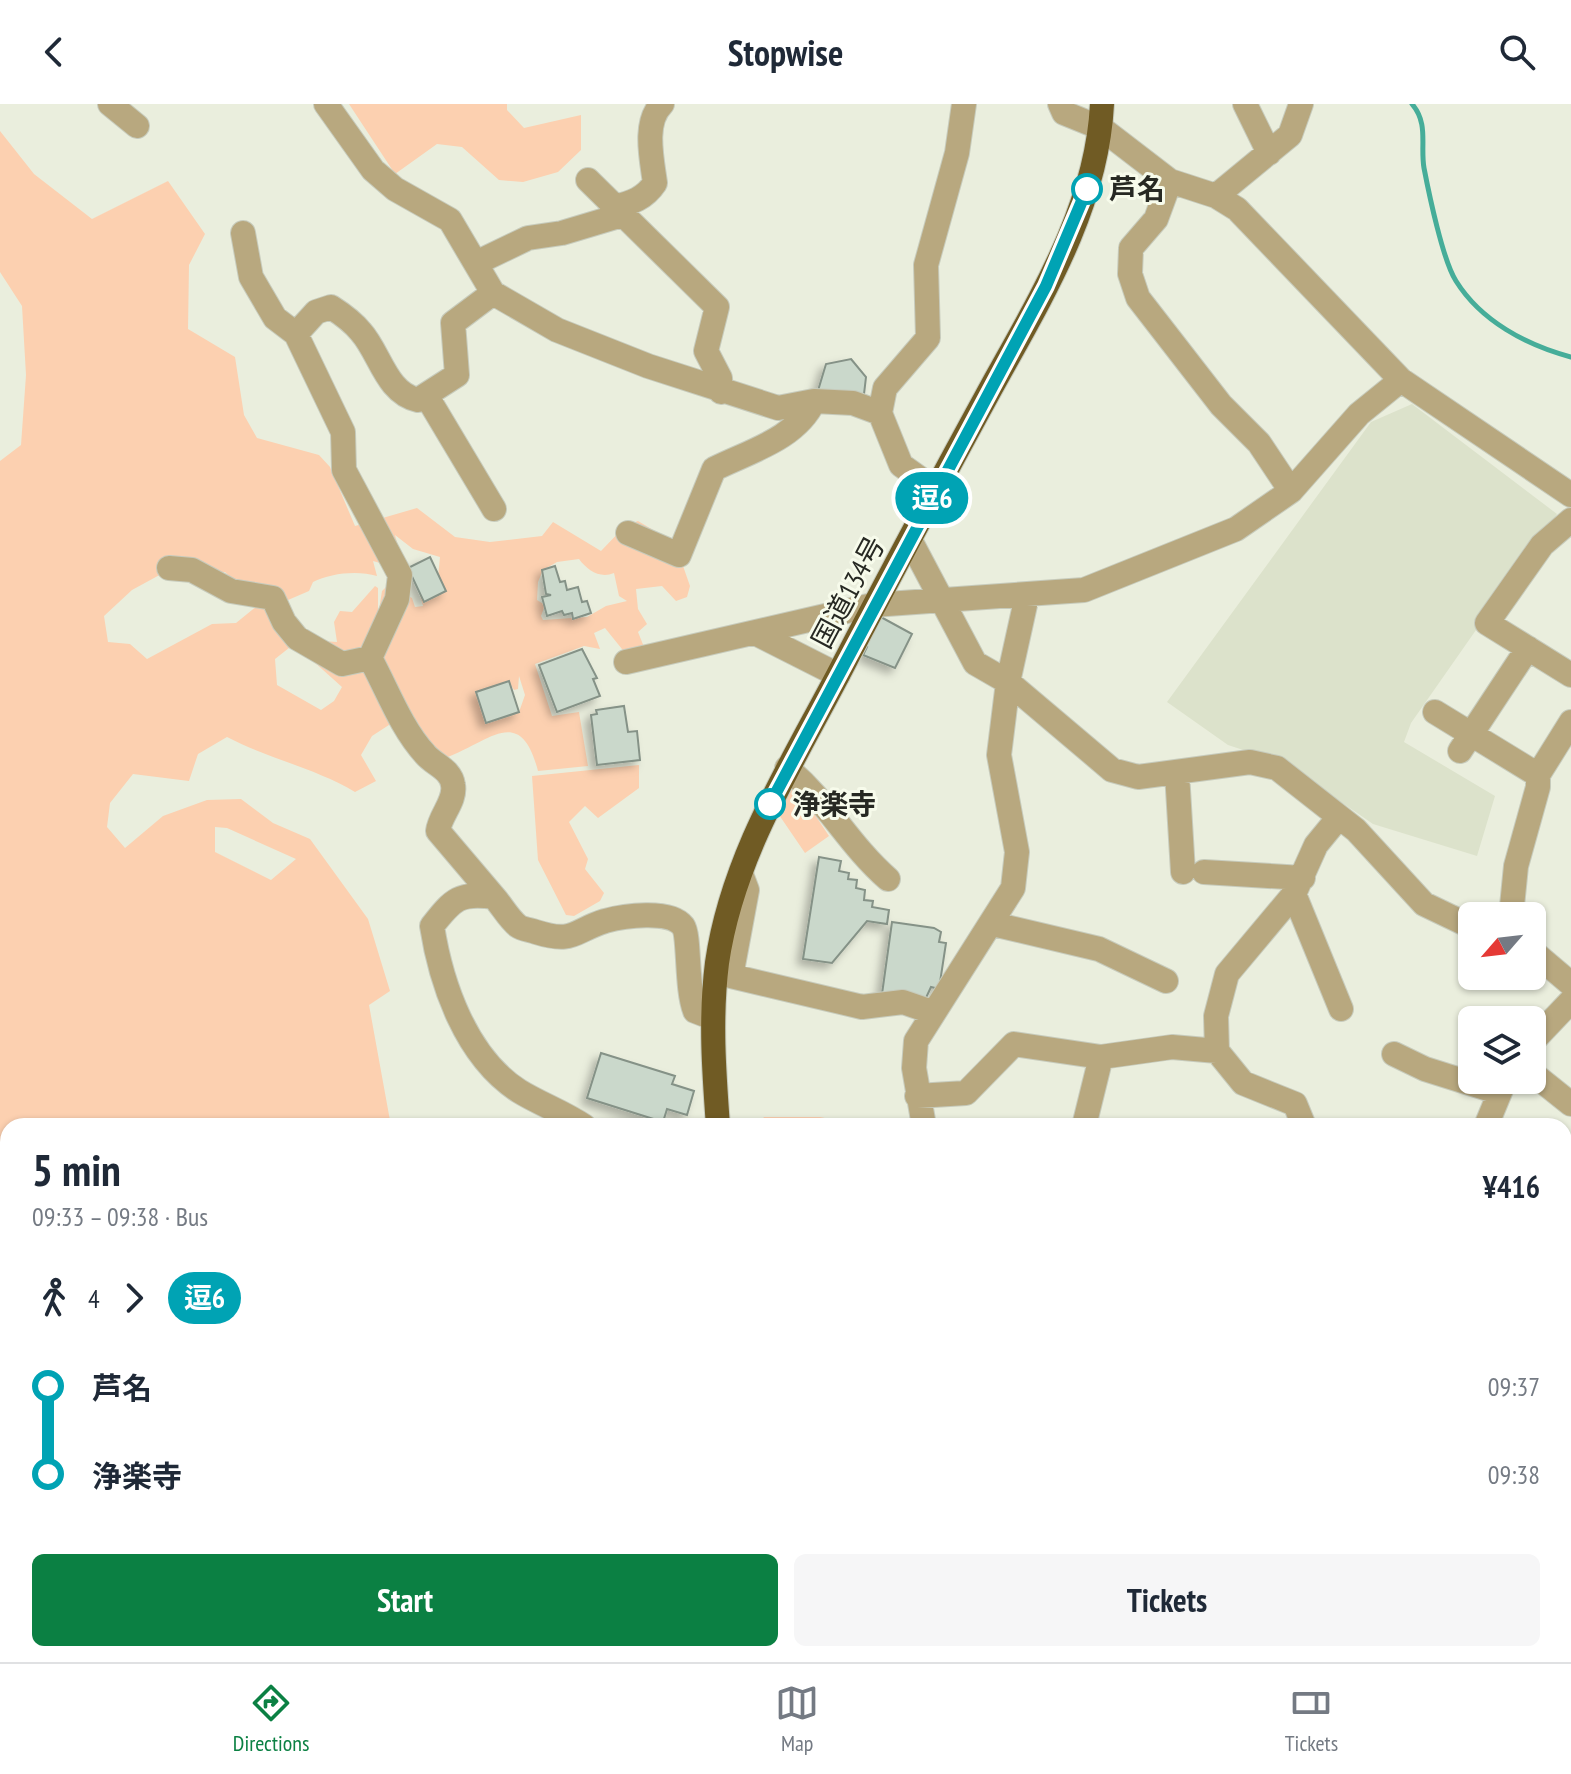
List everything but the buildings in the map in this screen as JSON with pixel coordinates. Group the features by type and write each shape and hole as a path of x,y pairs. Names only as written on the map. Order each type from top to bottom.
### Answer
{"highway":[{"name":"国道134号","path":"718,1118 713,1018 718,962 741,874 787,768 1040,299 1079,217 1101,116"}],"street":[{"path":"110,104 137,126"},
{"path":"476,263 528,238 562,233 618,211 648,193 655,183 650,140 655,110 662,104"},
{"path":"936,490 901,465 880,413 885,388 925,346 928,338 926,265 957,153 964,104"},
{"path":"1060,104 1064,113 1073,119 1101,116 1170,181 1216,196 1253,224 1401,380 1571,495"},
{"path":"1245,104 1269,153"},
{"path":"331,107 373,170 395,189 450,220 493,293 557,330 721,392 778,408 814,401 853,403 880,413"},
{"path":"1216,196 1290,135 1300,110"},
{"path":"588,180 717,307 706,351 720,378 721,392"},
{"path":"1170,181 1156,219 1131,248 1130,274 1138,298 1221,405 1259,443 1291,491"},
{"path":"243,233 251,277 275,318 296,334 343,432 344,470 400,575 397,599 370,658"},
{"path":"296,334 316,312 331,307 363,334 392,383 409,398 418,400 457,375 453,323 493,293"},
{"path":"626,662 873,605 1084,590 1236,529 1291,491 1359,414 1401,380"},
{"path":"426,395 494,509"},
{"path":"628,533 679,555 714,469 792,431 805,420 814,401"},
{"path":"1571,520 1542,545 1487,623 1571,675"},
{"path":"910,540 975,663 1008,682 1112,770 1138,777 1250,762 1277,768 1356,830 1424,904 1458,920"},
{"path":"169,568 192,570 231,591 273,598 284,622 297,638 342,664 370,658"},
{"path":"922,1118 917,1096 916,1041 1013,888 1017,852 999,755 1008,682 1027,596"},
{"path":"755,633 838,675"},
{"path":"1466,743 1528,648"},
{"path":"370,658 411,735 426,756 445,769 453,781 454,794 439,822 438,831 519,927 554,937 584,932 604,921 645,914 674,919 683,927 686,938 687,992 695,1011 713,1018"},
{"path":"1435,712 1466,743 1538,775"},
{"path":"1512,902 1516,866 1538,787 1538,775 1571,722"},
{"path":"787,768 813,789 860,854 888,879"},
{"path":"1177,773 1194,872 1299,886"},
{"path":"1301,1118 1295,1104 1243,1083 1217,1051 1216,1016 1227,974 1299,886 1316,845 1339,817"},
{"path":"741,874 747,890 731,976 862,1007 903,1002 932,1012"},
{"path":"1299,886 1341,1009"},
{"path":"494,897 469,893 455,900 432,926 442,974 455,1008 476,1045 502,1076 519,1091 569,1118"},
{"path":"993,924 1099,949 1166,981"},
{"path":"1546,963 1571,984"},
{"path":"1546,1027 1571,1001"},
{"path":"917,1096 966,1093 1014,1044 1101,1057 1172,1047 1217,1051"},
{"path":"1394,1054 1425,1069 1458,1076"},
{"path":"1086,1118 1101,1057"},
{"path":"1546,1084 1571,1104"},
{"path":"1489,1118 1498,1094"}],"shaded area":[{"path":"349,104 507,104 507,110 524,128 581,115 581,150 558,172 523,182 499,180 462,147 437,144 395,174"},
{"path":"0,131 34,174 92,219 168,181 205,234 189,265 188,329 235,357 244,415 257,438 319,455 330,467 355,526 417,508 455,537 490,542 542,536 553,522 601,551 625,526 638,521 675,543 690,586 687,597 676,601 662,586 636,589 638,609 647,624 638,632 644,647 626,654 605,628 594,633 600,649 584,646 535,664 552,716 579,712 588,766 538,771 531,750 522,738 513,733 489,737 445,758 392,723 372,736 361,755 376,781 355,792 324,776 227,737 198,754 189,781 133,774 110,803 107,827 125,848 163,816 207,800 241,799 273,823 310,839 368,919 390,991 369,1005 390,1118 0,1118 0,461 21,445 26,375 22,306 0,272","holes":["395,535 413,549 440,557 438,577 418,587 423,606 415,607 412,598 389,584 382,591 378,616 378,588 375,586 352,612 340,611 334,622 337,642 323,641 289,625 286,615 288,600 309,591 313,582 328,576 344,573 377,576 373,561 387,565 400,553","579,559 594,572 604,575 614,573 619,596 627,601 606,606 587,617 543,620 541,616 545,605 537,600 538,582 543,570 557,562","165,572 225,572 258,605 236,623 212,624 147,659 130,644 108,642 104,616 132,590","294,644 342,687 334,701 321,710 277,685 275,659","519,676 525,695 519,712 486,723 476,693 509,682 514,690 518,689","215,827 227,828 296,859 271,880 215,852"]},
{"path":"1412,404 1557,514 1411,723 1404,742 1495,796 1477,856 1373,824 1286,764 1228,745 1167,702 1371,422"},
{"path":"639,765 639,788 598,818 585,806 569,822 588,859 585,869 604,893 600,901 574,916 566,915 538,860 532,776"},
{"path":"791,779 829,836 805,853 775,809"},
{"path":"820,1117 825,1118 763,1118"}],"waterway":[{"path":"1412,104 1422,127 1424,168 1437,227 1456,281 1478,308 1506,330 1538,346 1571,357"}],"bus line":[{"name":"逗6","path":"770,804 873,605 1046,286 1079,217 1087,189"}],"place":[{"name":"芦名","path":"1087,189"},
{"name":"浄楽寺","path":"770,804"}]}
